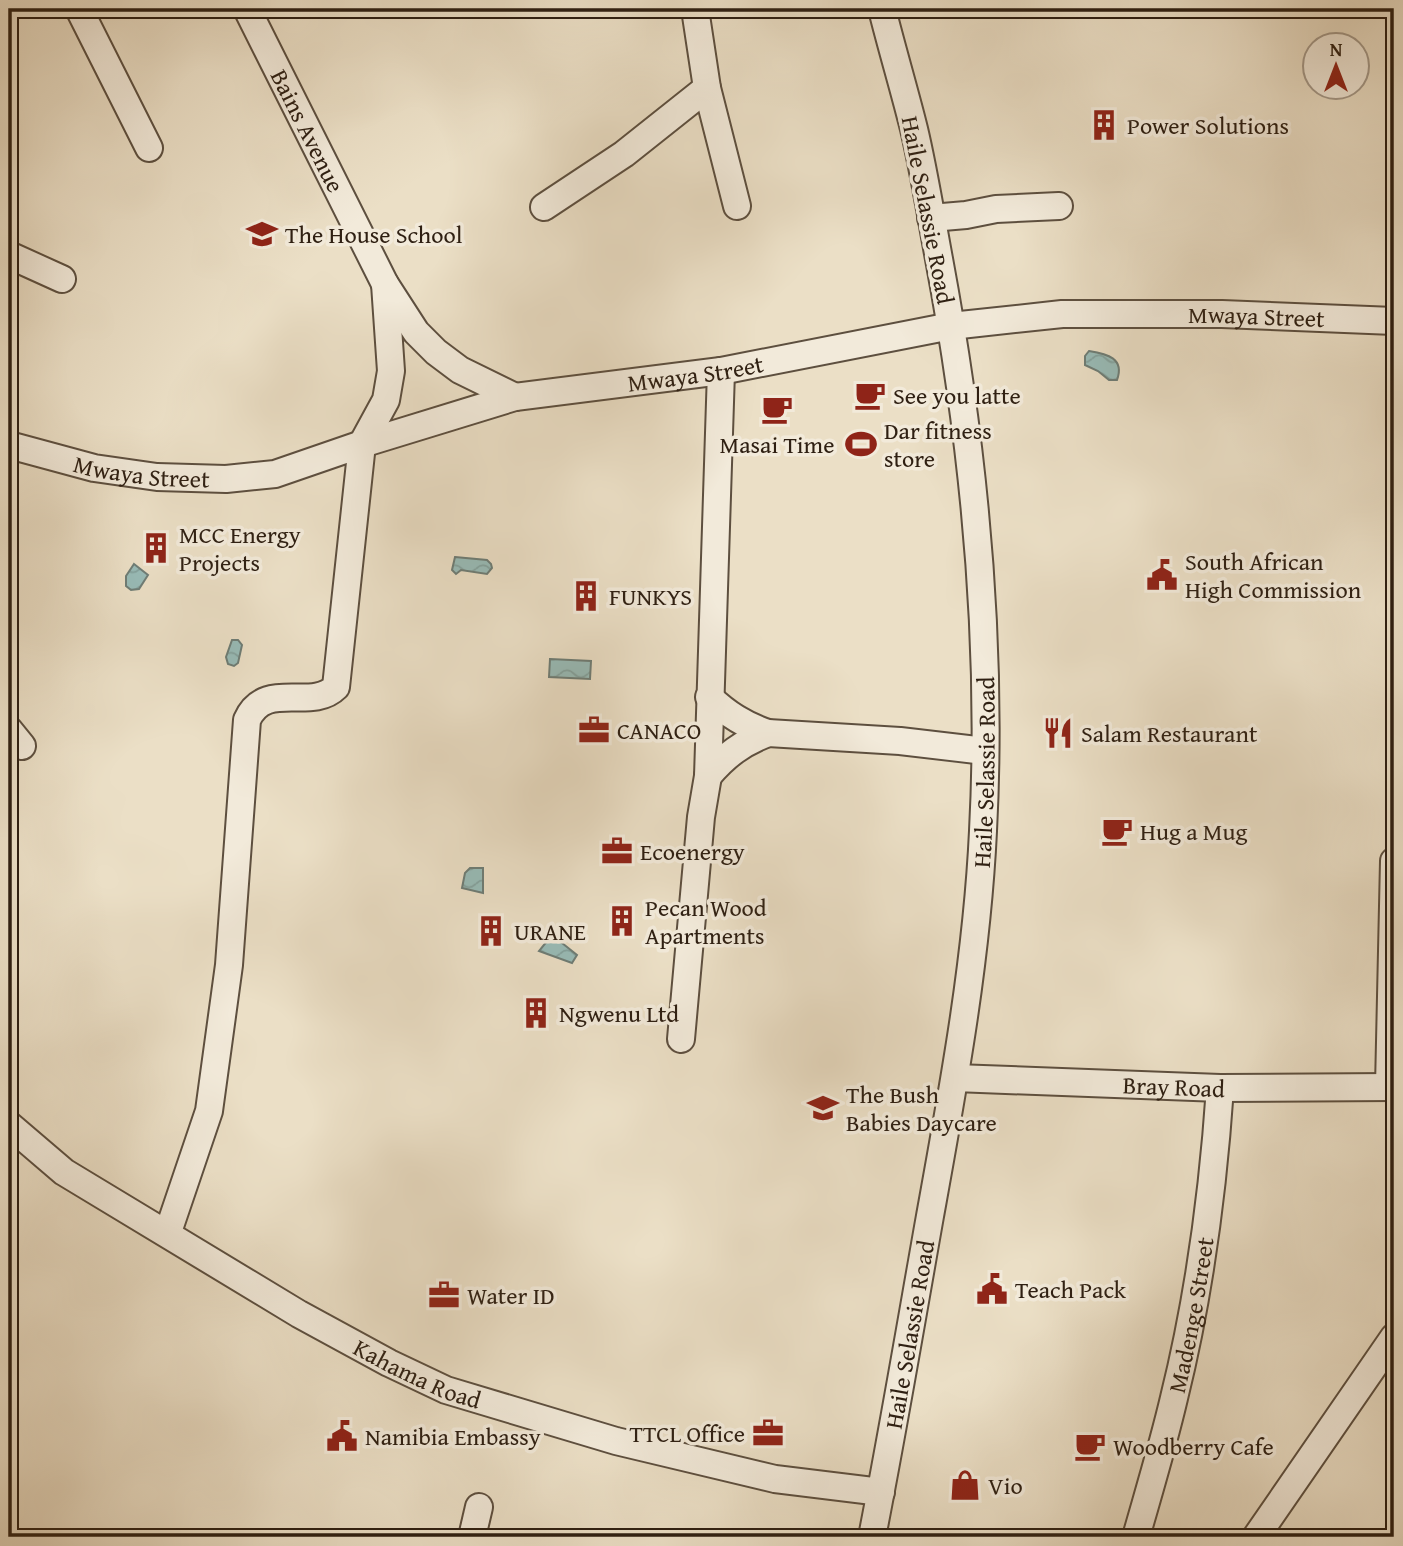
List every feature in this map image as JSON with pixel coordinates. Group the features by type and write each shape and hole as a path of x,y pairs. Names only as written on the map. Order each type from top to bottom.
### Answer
{"street":[{"path":"79,9 149,148"},
{"name":"Bains Avenue","path":"247,9 385,284 416,332 460,370 515,397"},
{"path":"695,9 707,88 737,206"},
{"name":"Haile Selassie Road","path":"872,1537 955,1078 983,834 985,751 985,682 968,439 951,326 915,131 881,9"},
{"path":"544,207 624,154 707,88"},
{"path":"931,218 996,209 1059,206"},
{"path":"9,254 62,279"},
{"path":"168,1232 209,1111 229,965 247,720 251,709 260,702 319,696 330,693 336,687 362,444 386,400 391,372 385,284"},
{"name":"Mwaya Street","path":"9,445 94,468 157,477 226,480 275,474 515,397 721,371 951,326 1062,314 1222,314 1394,321"},
{"path":"681,1040 701,817 708,776 721,371"},
{"path":"709,697 727,714 768,733 900,741 985,751"},
{"path":"708,776 724,757 745,743 768,733"},
{"path":"1392,1087 1394,861"},
{"name":"Bray Road","path":"955,1078 1220,1088 1392,1087"},
{"name":"Madenge Street","path":"1136,1537 1175,1397 1194,1298 1214,1180 1220,1088"},
{"name":"Kahama Road","path":"9,1125 64,1172 168,1232 299,1314 389,1363 446,1390 603,1438 775,1479 881,1492"},
{"path":"1256,1537 1394,1336"},
{"path":"472,1537 480,1507"}],"water":[{"path":"1089,351 1113,358 1119,367 1117,380 1109,380 1085,365 1085,356"},
{"path":"455,557 487,560 492,568 487,574 461,570 456,574 452,570"},
{"path":"134,564 148,575 139,589 131,590 126,586 126,576"},
{"path":"232,640 238,640 242,645 238,663 234,666 228,664 226,657"},
{"path":"550,659 591,661 590,679 549,677"},
{"path":"470,868 483,868 483,893 462,888 465,873"},
{"path":"552,935 577,955 572,963 539,951"}],"place":[{"name":"Power Solutions","path":"1104,125"},
{"name":"The House School","path":"262,234"},
{"name":"See you latte","path":"870,395"},
{"name":"Masai Time","path":"777,409"},
{"name":"Dar fitness store","path":"861,444"},
{"name":"MCC Energy Projects","path":"156,548"},
{"name":"South African High Commission","path":"1162,575"},
{"name":"FUNKYS","path":"586,596"},
{"name":"CANACO","path":"594,730"},
{"name":"Salam Restaurant","path":"1058,733"},
{"name":"Hug a Mug","path":"1117,831"},
{"name":"Ecoenergy","path":"617,851"},
{"name":"Pecan Wood Apartments","path":"622,921"},
{"name":"URANE","path":"491,931"},
{"name":"Ngwenu Ltd","path":"536,1013"},
{"name":"The Bush Babies Daycare","path":"823,1108"},
{"name":"Teach Pack","path":"992,1289"},
{"name":"Water ID","path":"444,1295"},
{"name":"TTCL Office","path":"768,1433"},
{"name":"Namibia Embassy","path":"342,1436"},
{"name":"Woodberry Cafe","path":"1090,1446"},
{"name":"Vio","path":"965,1485"}]}
